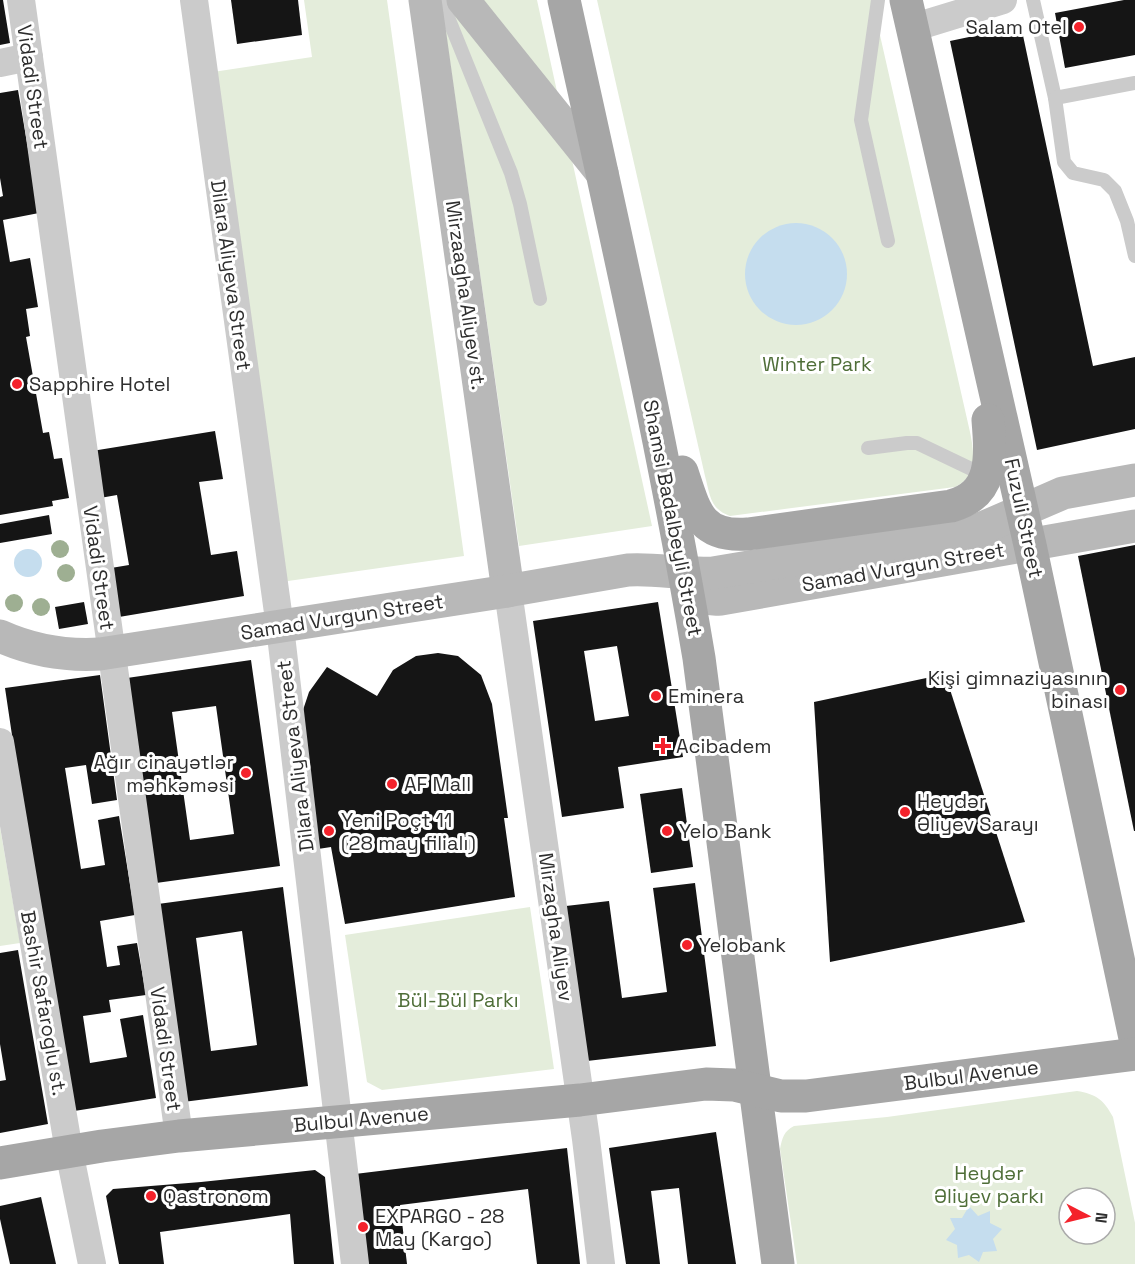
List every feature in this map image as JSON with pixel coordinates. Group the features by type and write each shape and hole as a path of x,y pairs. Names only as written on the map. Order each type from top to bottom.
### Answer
{"main road":[{"name":"Mirzaagha Aliyev st.","path":"425,0 508,591"},
{"path":"463,0 602,173"},
{"name":"Shamsi Badalbeyli Street","path":"564,0 636,324 685,573 701,669 778,1264"},
{"name":"Fuzuli Street","path":"909,14 1030,545 1135,1038"},
{"path":"636,324 693,505 706,524 724,534 748,534 951,506 965,502 974,496 986,476 990,442 972,288"},
{"name":"Samad Vurgun Street","path":"0,636 27,646 54,652 92,655 508,591 628,570 647,569 702,574 732,570 967,532 993,525 1063,493 1135,480"},
{"name":"Samad Vurgun Street","path":"685,573 698,595 714,599 1135,526"},
{"name":"Bulbul Avenue","path":"0,1163 178,1136 580,1100 706,1084 724,1084 781,1096 806,1096 1135,1054"}],"street":[{"name":"Vidadi Street","path":"21,0 178,1136"},
{"name":"Dilara Aliyeva Street","path":"194,0 280,627 355,1264"},
{"path":"909,14 1003,0"},
{"path":"0,63 29,57"},
{"name":"Mirzagha Aliyev","path":"508,591 601,1264"},
{"name":"Bashir Safaroglu st.","path":"0,742 69,1151 92,1264"}],"lane":[{"path":"441,0 511,173 520,204 540,299"},
{"path":"878,0 861,120 888,241"},
{"path":"1033,0 1055,98 1064,162 1073,172 1104,180 1115,191 1127,221 1135,256"},
{"path":"1055,98 1135,83"},
{"path":"868,448 907,442 917,443 986,476"}],"green space":[{"path":"304,0 387,0 464,556 281,582 213,72 312,57"},
{"path":"441,0 537,0 652,526 519,546"},
{"name":"Winter Park","path":"597,0 872,0 971,440 973,463 968,477 962,482 955,487 730,516 718,509 710,495 705,476"},
{"path":"0,827 20,943 0,946"},
{"name":"Bül-Bül Parkı","path":"530,907 554,1069 382,1090 367,1082 345,935"},
{"name":"Heydər Əliyev parkı","path":"1077,1091 1094,1096 1103,1102 1113,1117 1135,1223 1135,1264 797,1264 780,1149 784,1135 794,1126 887,1117"}],"water":[{"path":"796,223 815,227 832,238 843,255 847,274 843,293 832,310 815,321 796,325 777,321 760,310 749,293 745,274 749,255 760,238 777,227"},
{"path":"28,549 38,553 42,563 38,573 28,577 18,573 14,563 18,553"},
{"path":"969,1206 978,1216 990,1211 990,1223 1002,1229 993,1239 997,1251 983,1252 979,1262 969,1255 958,1258 957,1245 946,1240 955,1229 950,1218 962,1218"}],"building":[{"path":"0,0 3,0 10,43 0,45"},
{"path":"231,0 298,0 302,35 237,44"},
{"path":"1135,0 1135,55 1065,68 1055,13"},
{"path":"1021,26 1093,366 1135,357 1135,429 1037,450 950,41"},
{"name":"Sapphire Hotel","path":"18,90 39,213 3,220 10,262 30,258 38,307 26,309 30,336 26,337 43,433 49,432 54,459 62,458 69,498 52,501 53,506 0,515 0,197 3,196 0,178 0,93"},
{"path":"215,431 223,479 199,482 211,555 237,551 244,596 119,617 111,568 129,565 117,495 100,498 92,451"},
{"path":"49,515 52,534 0,543 0,524"},
{"name":"Kişi gimnaziyasının binası","path":"1135,545 1135,831 1134,831 1078,556"},
{"path":"84,602 88,624 59,629 55,607"},
{"path":"658,602 683,757 618,767 624,808 562,817 533,621","holes":["617,646 629,716 595,721 584,651"]},
{"path":"438,653 458,656 481,675 492,704 508,818 504,818 515,897 345,924 331,847 318,849 300,719 309,692 327,667 377,696 393,670 416,656"},
{"name":"Ağır cinayətlər məhkəməsi","path":"251,660 280,866 156,883 127,678","holes":["216,706 234,834 190,840 172,712"]},
{"name":"Heydər Əliyev Sarayı","path":"945,674 1025,922 830,962 814,702"},
{"path":"100,675 117,800 92,804 86,765 65,768 81,869 105,865 98,820 119,816 135,915 100,921 107,967 120,965 117,946 137,943 146,995 109,1000 111,1012 83,1016 90,1063 127,1057 120,1019 143,1015 156,1098 68,1112 5,688"},
{"name":"Yelo Bank","path":"682,788 693,867 651,873 640,794"},
{"path":"695,883 716,1046 587,1061 566,906 609,901 622,998 667,992 653,888"},
{"path":"283,887 308,1086 183,1102 158,904","holes":["242,931 257,1045 211,1051 196,938"]},
{"path":"18,950 48,1124 0,1133 0,1081 6,1080 0,1044 0,953"},
{"path":"716,1132 736,1264 688,1264 679,1188 651,1191 660,1264 626,1264 609,1148"},
{"path":"567,1148 580,1264 537,1264 528,1189 400,1205 407,1264 366,1264 355,1174"},
{"path":"315,1170 325,1177 334,1264 294,1264 290,1214 160,1232 164,1264 119,1264 106,1196 113,1189"},
{"path":"41,1197 56,1264 10,1264 0,1219 0,1206"}],"place":[{"name":"Salam Otel","path":"1079,27"},
{"name":"Sapphire Hotel","path":"17,384"},
{"name":"Kişi gimnaziyasının binası","path":"1120,690"},
{"name":"Eminera","path":"656,696"},
{"name":"Acibadem","path":"663,746"},
{"name":"Ağır cinayətlər məhkəməsi","path":"246,773"},
{"name":"AF Mall","path":"392,784"},
{"name":"Heydər Əliyev Sarayı","path":"905,812"},
{"name":"Yeni Poçt 11 (28 may filialı)","path":"329,831"},
{"name":"Yelo Bank","path":"667,831"},
{"name":"Yelobank","path":"687,945"},
{"name":"Qastronom","path":"151,1196"},
{"name":"EXPARGO - 28 May (Kargo)","path":"363,1227"}]}
